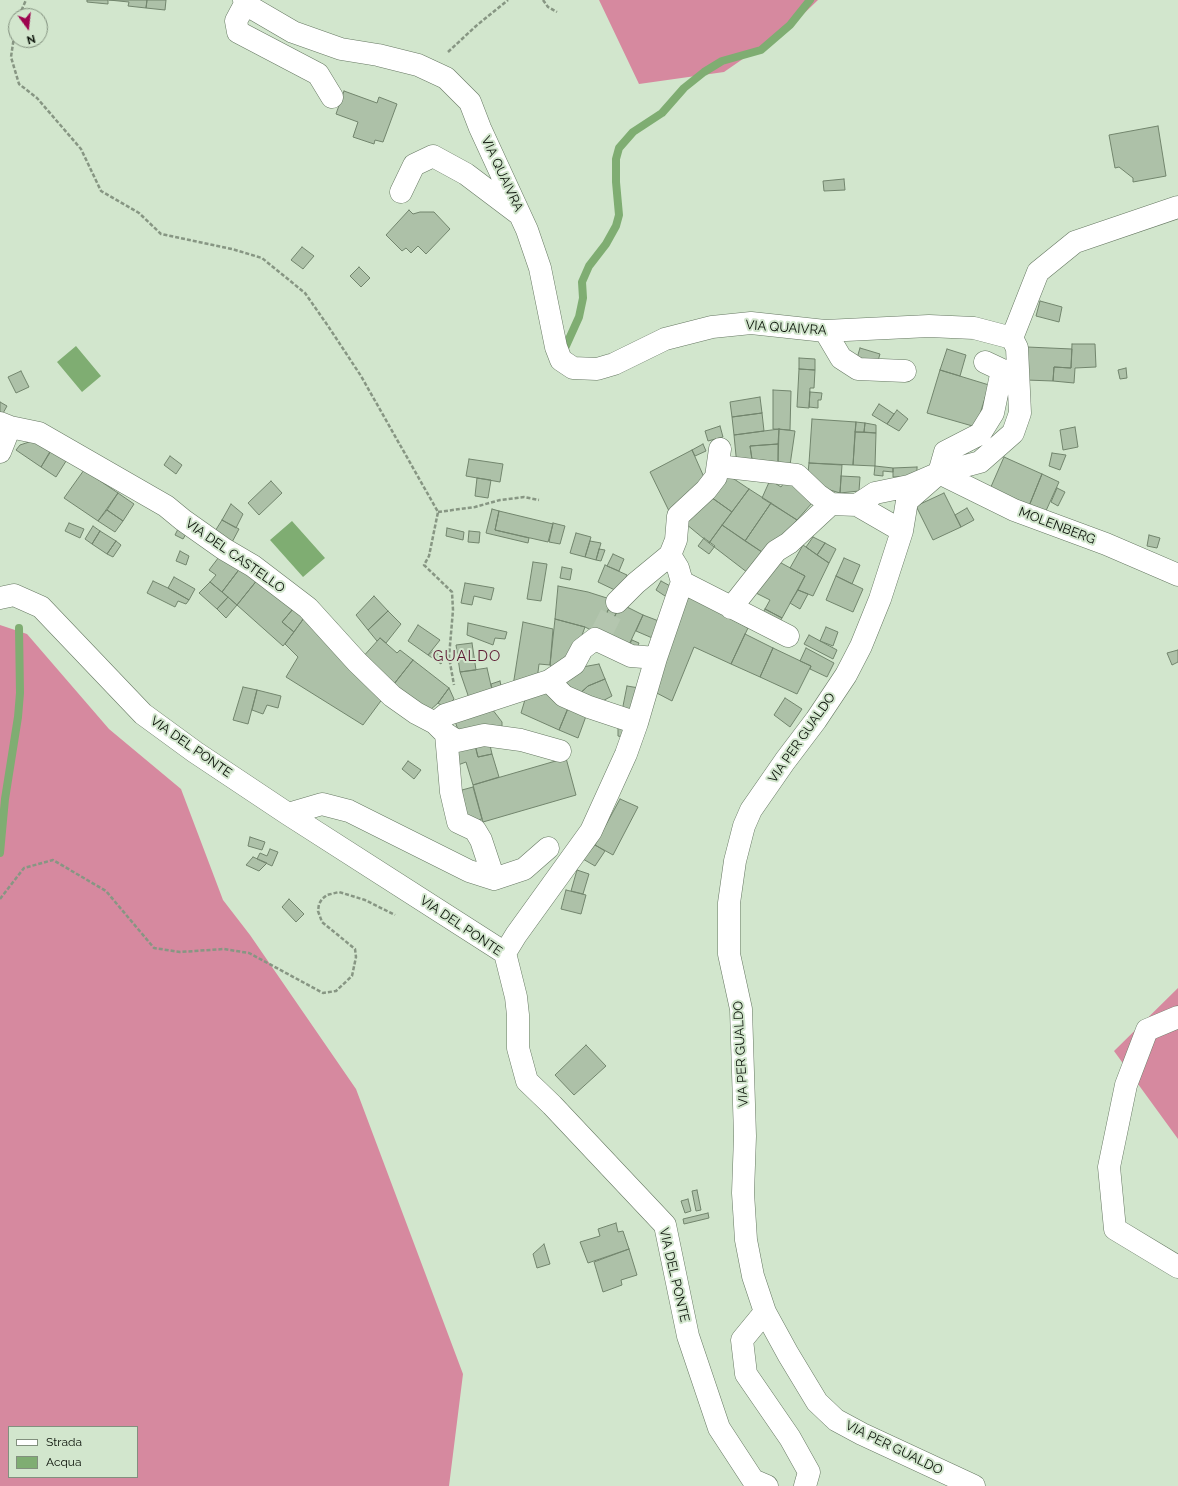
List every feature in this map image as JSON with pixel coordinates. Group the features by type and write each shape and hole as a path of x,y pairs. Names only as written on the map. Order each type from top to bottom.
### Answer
{"street":[{"name":"VIA QUAIVRA","path":"244,2 293,32 341,49 378,55 418,65 430,70 446,78 470,102 480,128 522,217 540,268 556,347 561,360 573,368 597,368 614,364 665,340 712,327 751,324 825,331 929,326 974,328 1012,338"},
{"path":"244,2 236,21 238,32 318,74 332,97"},
{"path":"401,192 414,165 433,156 466,174 522,217"},
{"path":"857,505 875,493 909,486 939,473 980,462 1013,433 1020,413 1017,348 1012,338 1038,272 1075,242 1178,207"},
{"path":"825,331 842,358 858,369 905,371"},
{"path":"939,473 945,452 980,434 993,413 1002,370 985,362"},
{"path":"0,452 5,425"},
{"name":"VIA DEL CASTELLO","path":"5,425 39,433 166,506 224,549 253,566 308,608 357,662 392,696 458,741 484,735 521,740 560,751"},
{"path":"617,602 636,583 670,555 676,540 678,516 710,486 716,477 719,458 796,475 818,495 831,504 857,505 902,531"},
{"name":"VIA PER GUALDO","path":"939,473 907,501 902,531 880,599 861,646 846,675 816,720 751,810 744,826 735,861 729,903 729,954 741,1009 745,1136 743,1192 746,1240 753,1276 765,1312 816,1402 836,1420 862,1434 974,1486"},
{"name":"MOLENBERG","path":"939,473 1014,510 1100,542 1178,575"},
{"path":"731,608 776,551 789,543 831,504"},
{"path":"505,953 516,935 591,831 626,754 682,582 678,568 670,555"},
{"path":"682,582 788,636"},
{"name":"VIA DEL PONTE","path":"0,598 14,595 41,607 143,714 195,752 288,814 505,953 516,997 518,1015 518,1048 527,1081 552,1105 665,1225 688,1336 719,1428 753,1480 768,1486"},
{"path":"494,879 481,840 475,830 458,822 451,792 441,728 444,714 549,681 574,664 582,650 598,637 631,656 656,658"},
{"path":"549,681 564,696 589,707 637,723"},
{"path":"288,814 322,804 349,811 469,871 494,879 524,869 548,848"},
{"path":"1178,1018 1147,1030 1126,1085 1110,1167 1115,1228 1178,1266"},
{"path":"765,1312 742,1340 746,1374 790,1438 809,1472 804,1486"}],"path":[{"path":"430,70 457,42 508,0"},
{"path":"543,0 548,7 558,12"},
{"path":"12,48 11,57 19,84 37,98 82,149 101,191 139,213 161,234 232,249 262,258 305,293 361,376 438,512 429,556 424,565 452,592 453,610 449,657 456,691 464,707"},
{"path":"438,512 475,507 512,498 524,497 539,500"},
{"path":"0,899 24,868 53,860 106,891 154,948 180,952 224,949 249,953 323,993 336,991 352,976 356,957 355,949 322,922 318,911 319,904 322,899 327,895 339,892 365,900 399,916"}],"shaded area":[{"path":"599,0 818,0 792,25 724,72 639,84"},
{"path":"0,625 27,634 109,729 181,789 223,900 250,935 356,1089 463,1374 449,1486 0,1486"},
{"path":"1178,988 1178,1139 1114,1051"}],"water":[{"path":"76,346 101,376 82,392 57,362"},
{"path":"292,521 325,558 303,577 270,540"}],"building":[{"path":"87,0 108,0 108,4 87,2"},
{"path":"109,0 147,0 146,8 128,6 129,2"},
{"path":"147,0 166,0 165,10 146,8"},
{"path":"344,91 377,103 379,97 397,104 383,142 375,140 374,144 353,137 358,122 336,114"},
{"path":"1158,126 1166,176 1133,182 1133,178 1119,167 1115,168 1109,135"},
{"path":"844,179 845,190 824,191 823,181"},
{"path":"409,210 413,214 420,212 434,212 450,229 426,254 418,246 411,253 406,248 402,251 386,235"},
{"path":"302,247 314,256 303,269 291,260"},
{"path":"359,267 370,278 361,287 350,276"},
{"path":"1040,301 1062,307 1059,322 1036,316"},
{"path":"1072,344 1095,344 1096,367 1075,368 1074,383 1053,381 1054,367 1071,368"},
{"path":"1027,347 1072,349 1071,368 1054,367 1053,381 1026,380"},
{"path":"860,348 880,354 877,364 857,358"},
{"path":"947,349 966,355 960,376 940,370"},
{"path":"799,358 815,359 815,370 799,369"},
{"path":"1126,368 1127,378 1120,379 1118,370"},
{"path":"799,369 815,370 814,388 810,388 809,408 797,407"},
{"path":"940,370 989,385 976,427 927,413"},
{"path":"21,371 29,387 16,393 8,377"},
{"path":"773,390 791,391 790,430 773,429"},
{"path":"810,392 822,393 821,400 818,400 818,408 809,407"},
{"path":"760,397 762,413 732,417 730,402"},
{"path":"0,402 7,406 2,415 0,414"},
{"path":"879,404 894,414 887,424 872,415"},
{"path":"897,410 908,419 899,431 887,424"},
{"path":"762,413 764,431 734,435 732,417"},
{"path":"812,419 856,422 853,465 809,463"},
{"path":"856,422 865,423 864,432 855,432"},
{"path":"865,423 876,425 876,433 864,432"},
{"path":"720,426 723,437 708,441 705,431"},
{"path":"1075,427 1078,447 1063,450 1060,430"},
{"path":"779,429 795,431 790,465 778,465"},
{"path":"779,429 778,444 750,446 753,466 737,466 734,435"},
{"path":"855,432 876,433 875,466 853,465"},
{"path":"32,441 51,451 41,467 16,450 20,445"},
{"path":"703,444 706,451 695,456 692,450"},
{"path":"778,444 778,465 753,466 750,446"},
{"path":"52,448 68,458 56,477 41,467"},
{"path":"692,450 707,484 669,511 650,472"},
{"path":"1052,453 1066,455 1060,470 1049,466"},
{"path":"170,456 182,465 176,474 164,465"},
{"path":"1004,457 1042,474 1029,506 990,489"},
{"path":"469,459 503,464 500,482 466,476"},
{"path":"809,463 842,465 840,493 807,483"},
{"path":"875,466 893,468 893,472 883,471 883,476 874,475"},
{"path":"917,467 917,476 893,477 893,468"},
{"path":"84,470 118,493 98,521 64,498"},
{"path":"725,473 749,489 732,512 708,495"},
{"path":"1042,474 1059,482 1045,513 1029,506"},
{"path":"841,476 860,477 859,491 840,493"},
{"path":"477,478 491,480 488,498 475,496"},
{"path":"787,479 812,503 797,520 762,498 770,480 781,487"},
{"path":"271,481 282,493 259,515 248,503"},
{"path":"1057,488 1065,492 1058,506 1051,502"},
{"path":"749,489 771,503 745,541 722,525"},
{"path":"118,493 134,504 123,521 107,510"},
{"path":"944,493 961,527 933,540 916,506"},
{"path":"708,495 732,512 709,543 686,524"},
{"path":"771,503 797,520 768,556 745,541"},
{"path":"231,504 243,514 236,528 222,520"},
{"path":"967,508 974,520 961,527 955,515"},
{"path":"492,509 499,511 495,530 529,538 528,543 486,533"},
{"path":"107,510 123,521 115,532 98,521"},
{"path":"499,511 553,524 548,542 495,530"},
{"path":"222,520 239,529 230,546 212,536"},
{"path":"69,523 84,529 80,538 65,531"},
{"path":"553,523 565,526 560,544 549,542"},
{"path":"722,525 768,556 752,576 709,543"},
{"path":"93,526 100,531 92,544 85,539"},
{"path":"447,528 464,532 463,540 446,536"},
{"path":"178,529 186,534 183,539 175,535"},
{"path":"100,531 116,541 107,554 92,544"},
{"path":"469,531 480,532 479,543 468,542"},
{"path":"576,533 591,537 585,557 570,553"},
{"path":"1149,535 1160,538 1157,548 1147,546"},
{"path":"813,537 825,543 817,555 806,547"},
{"path":"704,538 715,546 709,554 698,546"},
{"path":"116,541 121,545 113,557 107,554"},
{"path":"590,541 601,543 596,560 585,557"},
{"path":"825,543 836,549 829,563 817,555"},
{"path":"803,545 829,563 813,596 798,590 805,576 790,568"},
{"path":"599,549 605,550 601,561 596,560"},
{"path":"180,551 189,556 186,565 176,561"},
{"path":"222,553 241,567 222,592 210,582 216,575 209,570"},
{"path":"613,554 624,559 619,571 607,566"},
{"path":"772,558 805,576 782,618 765,609 770,600 754,592"},
{"path":"844,558 860,565 852,584 836,576"},
{"path":"533,562 547,564 541,601 527,599"},
{"path":"605,565 627,575 619,592 598,582"},
{"path":"241,567 258,579 237,605 222,592"},
{"path":"562,567 572,569 570,580 560,578"},
{"path":"836,576 863,589 853,612 826,600"},
{"path":"174,577 195,589 189,600 168,588"},
{"path":"258,579 293,609 282,622 294,632 283,646 237,605"},
{"path":"153,581 189,600 186,604 178,601 175,607 147,593"},
{"path":"661,581 674,588 668,598 656,590"},
{"path":"210,582 228,597 217,609 199,593"},
{"path":"465,583 494,588 491,600 474,596 472,605 461,603"},
{"path":"558,586 588,592 613,600 597,633 585,627 555,619"},
{"path":"798,590 808,594 800,609 790,603"},
{"path":"687,595 748,628 731,664 694,647 672,701 651,690"},
{"path":"374,596 388,611 368,630 356,615"},
{"path":"228,597 237,605 226,618 217,609"},
{"path":"613,600 621,604 604,637 597,633"},
{"path":"621,604 643,615 627,649 604,637"},
{"path":"293,609 304,618 294,632 282,622"},
{"path":"765,609 782,618 777,626 760,619"},
{"path":"388,611 401,624 386,643 380,638 377,641 368,630"},
{"path":"643,615 664,623 657,640 636,631"},
{"path":"304,618 386,694 363,725 286,677 298,657 285,644"},
{"path":"555,619 585,627 581,638 555,672 550,665"},
{"path":"523,622 553,629 550,665 539,664 537,680 513,686"},
{"path":"468,623 507,632 505,639 495,638 493,645 467,635"},
{"path":"418,625 440,640 428,655 408,641"},
{"path":"826,627 838,632 833,646 820,641"},
{"path":"745,634 773,648 760,677 731,664"},
{"path":"809,635 837,650 833,659 804,644"},
{"path":"380,638 397,653 400,650 413,660 390,689 361,659"},
{"path":"632,640 639,643 635,652 627,649"},
{"path":"472,643 476,670 460,672 456,645"},
{"path":"773,648 811,666 797,694 760,677"},
{"path":"806,648 834,663 827,677 810,669 811,666 800,661"},
{"path":"1178,650 1178,662 1172,665 1167,653"},
{"path":"433,651 444,658 441,664 428,655"},
{"path":"413,660 449,688 438,703 429,711 390,689"},
{"path":"599,664 605,679 588,686 575,698 560,678 577,668"},
{"path":"487,668 493,694 470,701 460,672"},
{"path":"605,679 612,696 593,706 575,698 588,686"},
{"path":"500,681 502,691 493,694 491,684"},
{"path":"627,686 639,688 634,714 622,711"},
{"path":"243,687 257,690 248,724 233,720"},
{"path":"449,688 454,699 445,708 438,703"},
{"path":"538,689 571,701 559,730 521,713 527,693"},
{"path":"257,690 281,696 278,708 267,705 263,714 252,710"},
{"path":"785,698 802,709 790,727 774,715"},
{"path":"571,701 589,708 578,738 559,730"},
{"path":"489,705 502,722 502,729 460,735 453,716"},
{"path":"618,724 630,727 627,738 618,736"},
{"path":"489,741 492,754 478,757 475,745"},
{"path":"475,745 478,757 492,754 499,777 473,785 466,762 458,765 454,750"},
{"path":"566,758 576,795 483,822 473,785"},
{"path":"408,761 421,770 414,779 402,769"},
{"path":"473,787 482,819 473,821 456,802 459,793 462,790"},
{"path":"620,799 638,807 613,855 595,845"},
{"path":"250,837 265,842 262,850 248,846"},
{"path":"595,845 605,851 595,866 583,859"},
{"path":"270,849 278,852 272,866 257,859 260,853 267,856"},
{"path":"253,857 267,863 259,871 246,865"},
{"path":"577,870 589,874 583,894 571,891"},
{"path":"566,890 586,895 581,914 561,909"},
{"path":"289,899 304,914 296,922 282,907"},
{"path":"586,1045 606,1066 574,1095 555,1075"},
{"path":"697,1190 701,1210 696,1211 692,1191"},
{"path":"688,1199 691,1211 685,1213 681,1201"},
{"path":"708,1213 709,1218 684,1224 683,1219"},
{"path":"616,1223 618,1232 623,1231 629,1249 588,1263 580,1242 600,1236 598,1229"},
{"path":"544,1244 550,1264 537,1268 533,1254"},
{"path":"629,1249 637,1275 621,1280 622,1285 603,1292 594,1262"}],"waterway":[{"path":"565,348 579,317 583,298 582,282 589,266 606,244 616,226 619,215 616,182 616,159 619,148 633,132 662,113 684,88 704,72 722,61 761,50 790,25 810,0"},
{"path":"0,853 5,799 18,717 20,693 19,628"}],"tunnel":[{"path":"601,634 617,602"}],"district":[{"name":"GUALDO","path":"467,656"}]}
